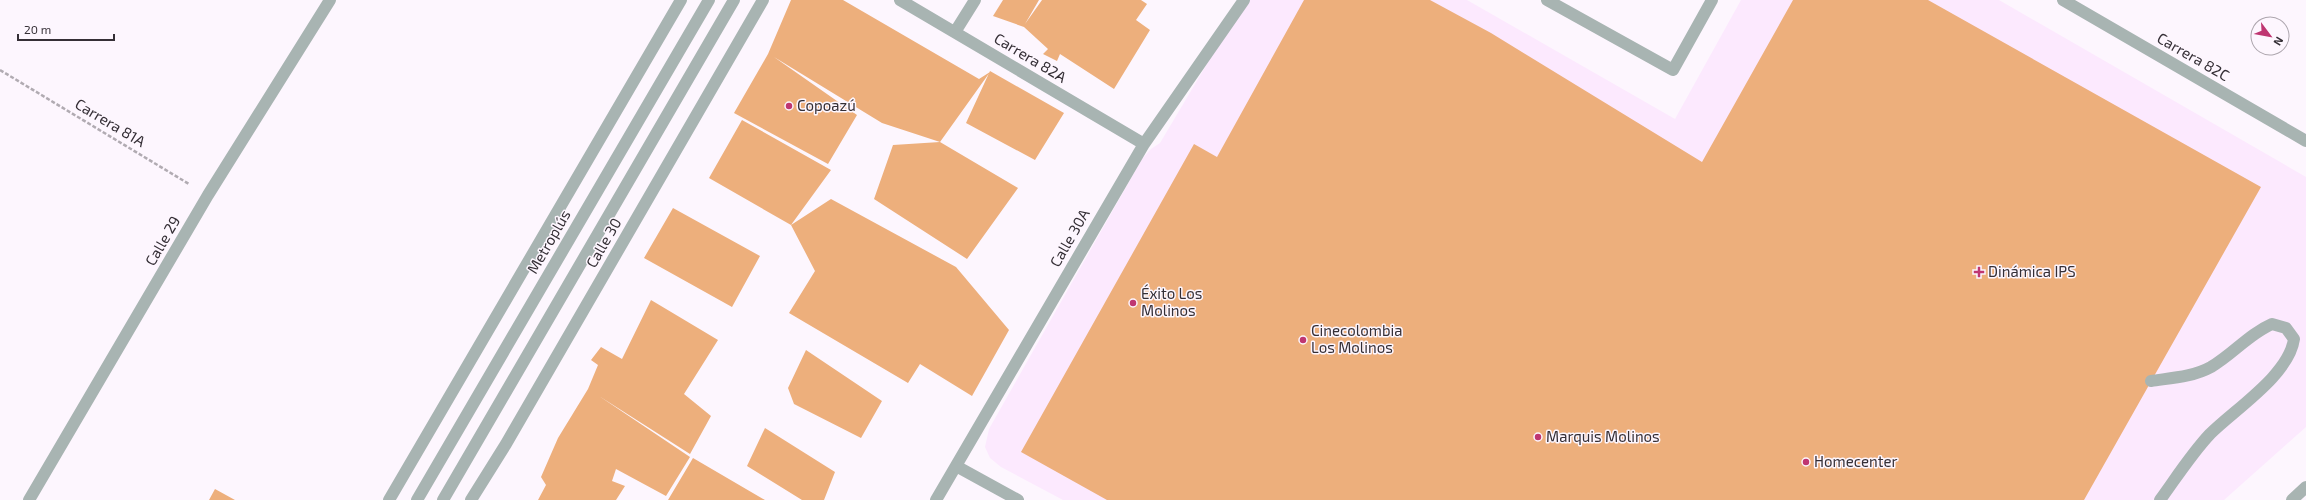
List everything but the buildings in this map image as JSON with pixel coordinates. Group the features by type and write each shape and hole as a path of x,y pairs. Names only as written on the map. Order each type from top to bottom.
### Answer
{"street":[{"path":"389,500 681,0"},
{"name":"Metroplús","path":"417,500 709,0"},
{"path":"443,500 734,0"},
{"name":"Calle 30","path":"471,500 506,444 764,0"},
{"name":"Carrera 82A","path":"900,0 1144,144"},
{"path":"955,32 975,0"},
{"name":"Calle 30A","path":"936,500 1144,144 1244,0"},
{"path":"1547,0 1673,70 1712,0"},
{"name":"Carrera 82C","path":"2063,0 2306,141"},
{"name":"Calle 29","path":"30,500 208,195 329,1"},
{"path":"2151,381 2191,375 2212,366 2260,329 2272,324 2286,328 2294,339 2293,349 2276,373 2209,435 2160,500"},
{"path":"956,466 1018,500"},
{"path":"2292,500 2306,487"}],"path":[{"name":"Carrera 81A","path":"0,70 208,195"}],"shaded area":[{"path":"1245,0 1467,0 1675,119 1741,0 1999,0 2306,177 2306,427 2224,500 1063,500 1001,467 990,458 985,447 989,429 1142,159 1151,149 1160,143"}],"place":[{"name":"Copoazú","path":"789,106"},
{"name":"Dinámica IPS","path":"1979,272"},
{"name":"Éxito Los Molinos","path":"1133,303"},
{"name":"Cinecolombia Los Molinos","path":"1303,340"},
{"name":"Marquis Molinos","path":"1538,437"},
{"name":"Homecenter","path":"1806,462"}]}
